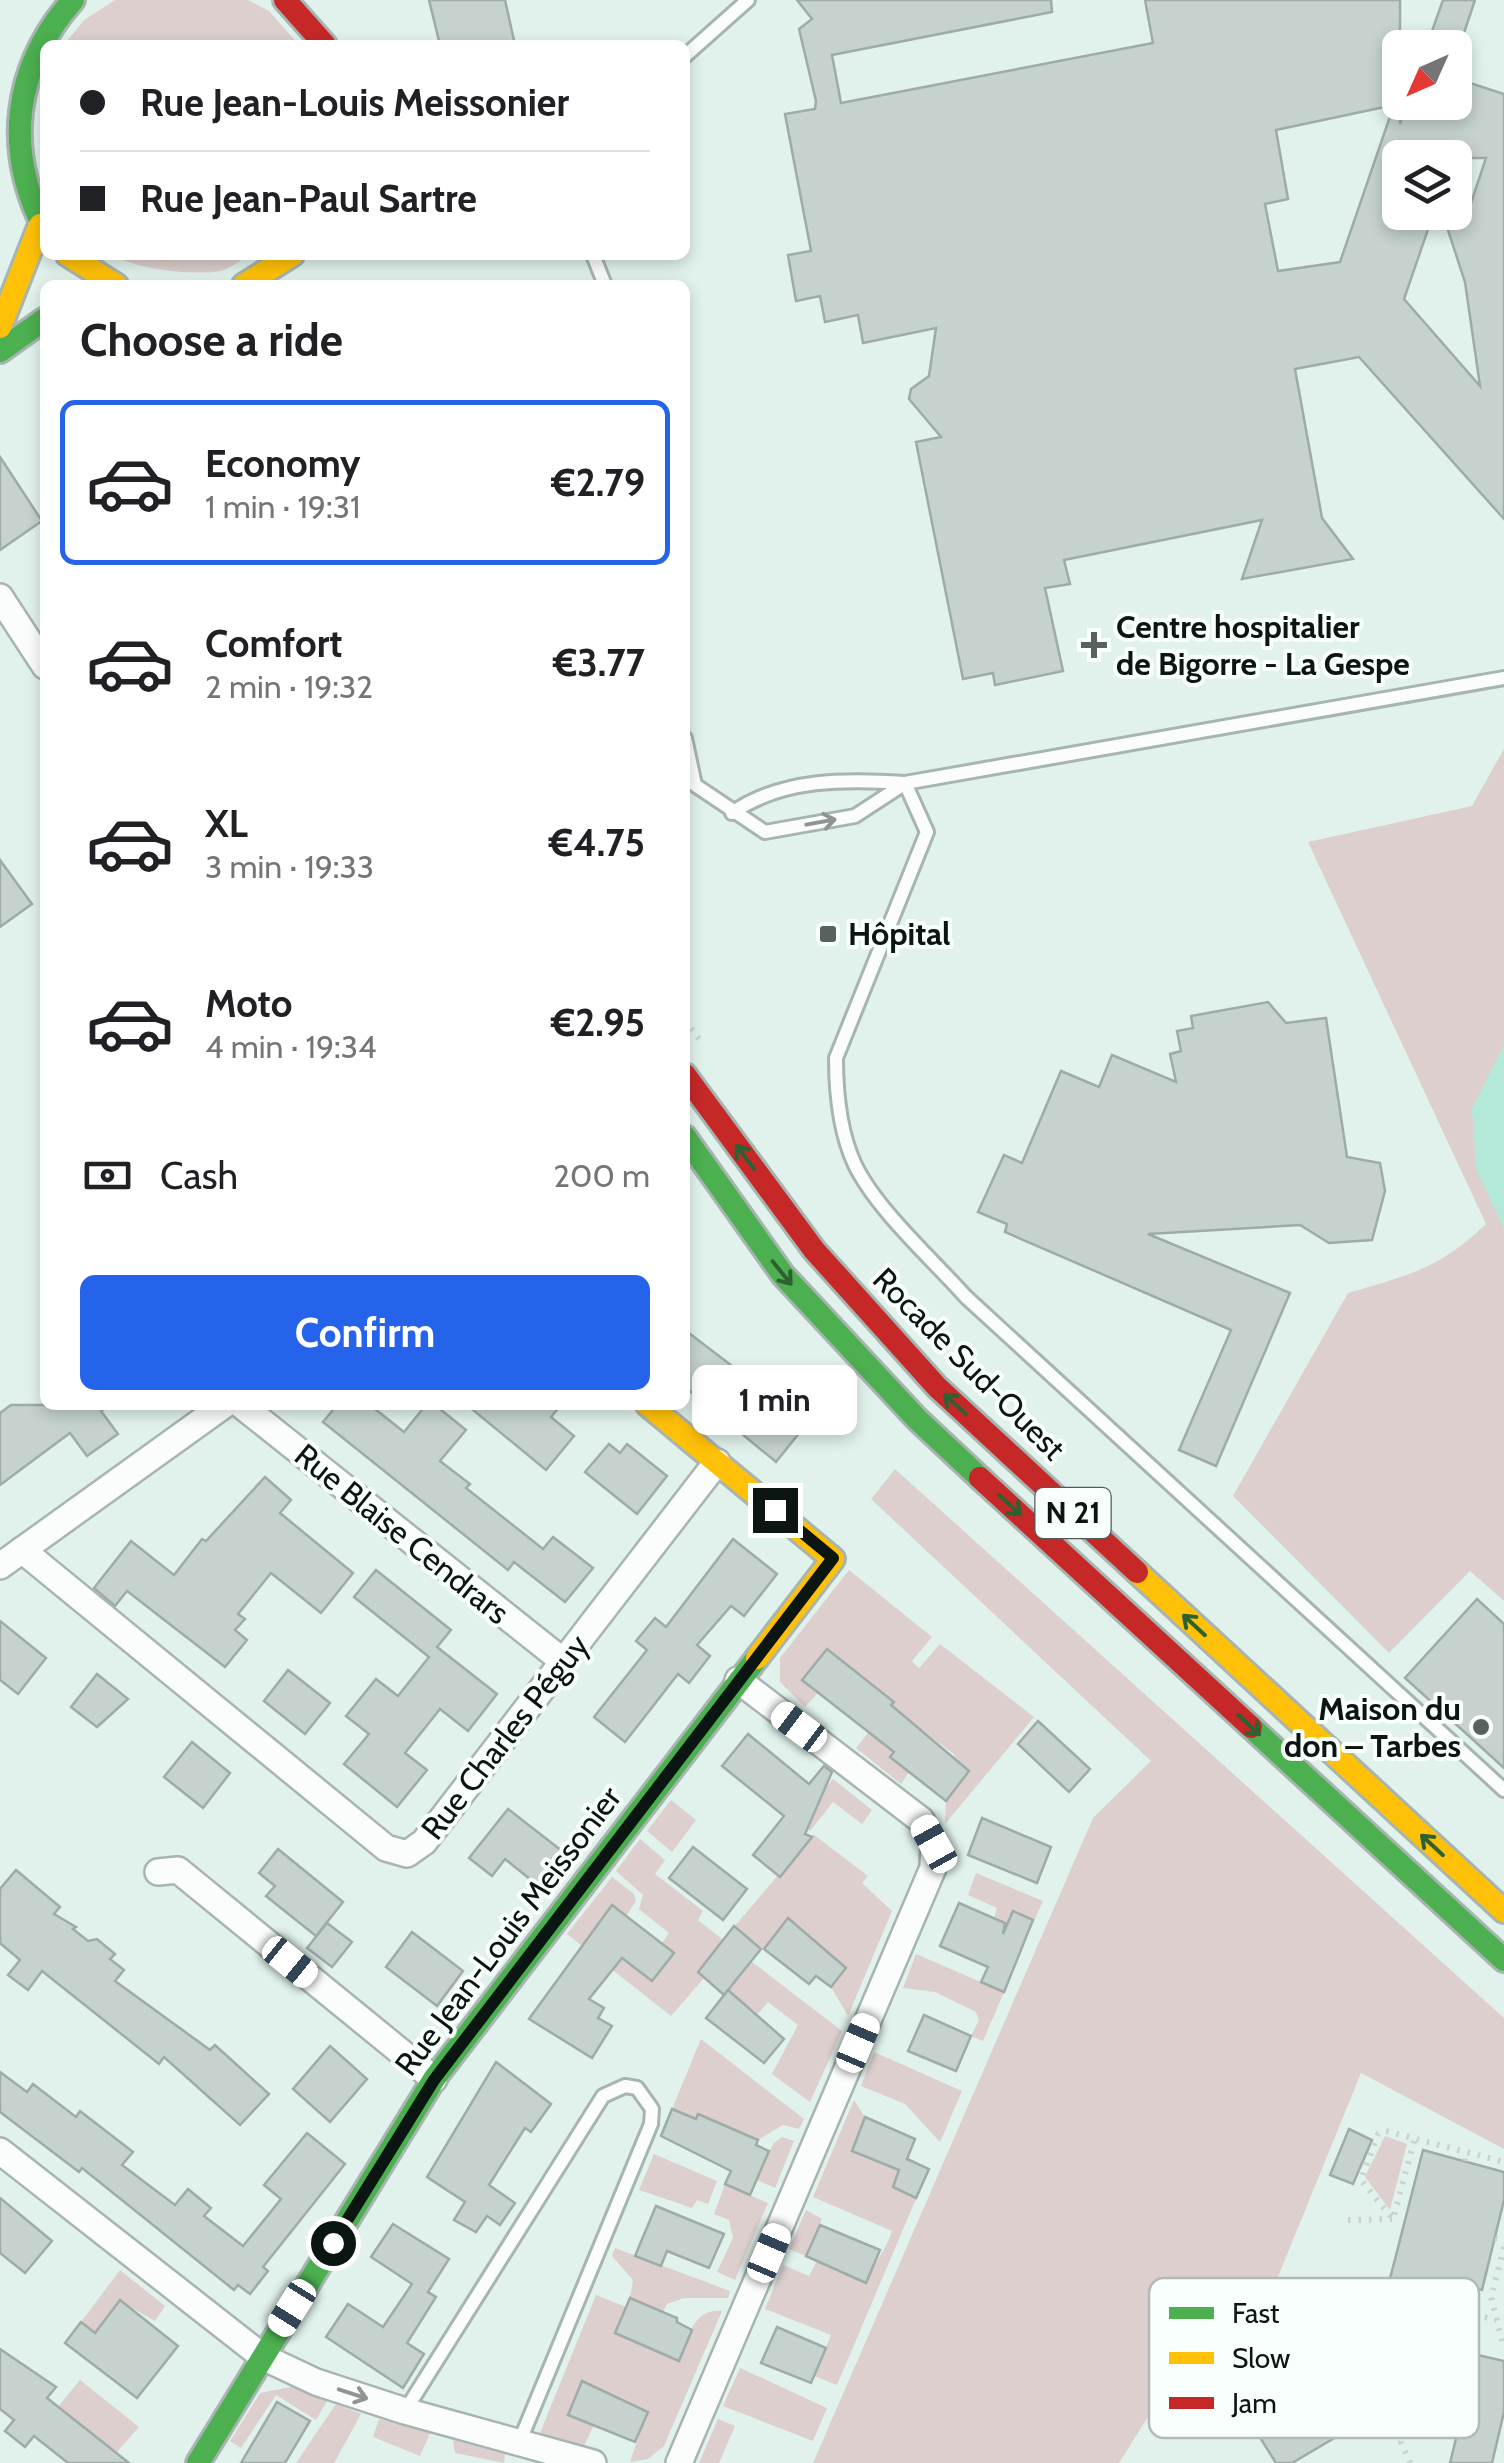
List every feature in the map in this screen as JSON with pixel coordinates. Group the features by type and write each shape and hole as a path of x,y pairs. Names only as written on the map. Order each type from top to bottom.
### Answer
{"main road":[{"path":"40,221 17,175 11,121 23,67 53,10 73,0"},
{"path":"290,1 320,40"},
{"path":"0,327 40,234"},
{"path":"75,260 103,280"},
{"path":"255,280 297,261"},
{"path":"0,352 40,323"},
{"name":"Rocade Sud-Ouest","path":"690,1082 814,1250 936,1387 1504,1912"},
{"name":"N 21","path":"690,1144 783,1275 917,1419 1504,1960"},
{"path":"654,1410 717,1462"},
{"name":"Rue Jean-Louis Meissonier","path":"198,2463 434,2080 833,1558 717,1462"}],"street":[{"path":"0,597 40,658"},
{"path":"0,1566 217,1410"},
{"name":"Rue Blaise Cendrars","path":"247,1410 564,1662"},
{"name":"Rue Charles Péguy","path":"22,1550 396,1853 408,1854 424,1842 717,1462"},
{"path":"679,2463 933,1868 934,1844 920,1820 738,1680"},
{"path":"158,1872 178,1870 434,2080"},
{"path":"0,2151 262,2357 316,2382 405,2412 593,2463"}],"lane":[{"path":"690,52 748,0"},
{"path":"732,813 755,797 839,778 906,783 1504,678"},
{"path":"690,762 695,785 764,832 855,816 906,783"},
{"path":"906,783 927,832 836,1058 836,1097 855,1165 889,1211 966,1297 1504,1790"},
{"path":"405,2412 603,2096 624,2086 637,2088 652,2109 651,2124 519,2443"}],"path":[{"path":"690,1027 708,1052"},
{"path":"1393,2219 1361,2180 1378,2134 1386,2131 1504,2162"},
{"path":"1393,2219 1414,2141"},
{"path":"1464,2161 1467,2151"},
{"path":"1348,2220 1393,2219"},
{"path":"1495,2238 1504,2244 1491,2296 1504,2349"},
{"path":"1479,2316 1496,2320"},
{"path":"1402,2438 1410,2463"}],"shaded area":[{"path":"115,0 248,0 269,11 295,40 68,40 84,20"},
{"path":"123,260 241,260 224,270 210,272 150,268"},
{"path":"1504,749 1504,1601 1470,1571 1389,1653 1233,1496 1348,1293 1438,1261 1486,1224 1308,842 1472,806"},
{"path":"1504,1045 1504,1229 1476,1169 1472,1109"},
{"path":"895,1469 1504,2018 1504,2149 1361,2073 1277,2278 1149,2278 1149,2415 1119,2463 813,2463 1093,1818 1151,1761 871,1499"},
{"path":"849,1570 932,1637 912,1661 919,1668 940,1644 1034,1717 945,1824 946,1801 969,1772 953,1759 955,1755 915,1725 890,1757 909,1772 901,1784 856,1748 890,1706 873,1685 827,1649 803,1680 818,1693 805,1707 780,1682 780,1658"},
{"path":"833,1779 872,1810 862,1824 833,1802 810,1831 799,1822"},
{"path":"671,1800 696,1820 672,1852 647,1831"},
{"path":"813,1834 868,1876 862,1883 892,1911 848,2016 831,1987 846,1968 788,1918 764,1949 734,1927"},
{"path":"640,1839 665,1860 655,1874 703,1911 698,1920 723,1940 698,1973 704,1978 671,2016 567,1934 612,1877 634,1894 636,1901 626,1916 612,1905 591,1934 651,1981 670,1957 659,1947 669,1933 639,1909 643,1895 616,1871"},
{"path":"976,1873 1043,1901 1028,1934 994,1919 997,1908 968,1895"},
{"path":"916,1954 1004,1992 983,2041 971,2036 979,2020 976,2012 935,1992 903,1988"},
{"path":"751,1961 842,2031 810,2102 772,2074 798,2025 768,2002 758,2014 728,1990"},
{"path":"701,2039 804,2119 799,2129 783,2125 758,2140 672,2109"},
{"path":"874,2052 962,2091 940,2142 905,2104 861,2086"},
{"path":"854,2100 865,2117 852,2151 899,2170 893,2187 916,2199 837,2385 814,2376 831,2335 765,2309 783,2265 809,2276 817,2261 866,2282 890,2237 892,2231 813,2197"},
{"path":"1385,2136 1407,2144 1390,2210 1365,2177"},
{"path":"782,2137 794,2141 775,2188 757,2180 773,2144"},
{"path":"654,2154 717,2181 708,2204 697,2200 692,2208 639,2190"},
{"path":"725,2184 768,2203 735,2280 717,2272 733,2238 729,2220 714,2214"},
{"path":"806,2210 822,2219 806,2256 789,2249"},
{"path":"615,2248 730,2291 728,2298 684,2298 667,2304 663,2312 630,2298 633,2280 612,2256"},
{"path":"120,2270 165,2306 155,2321 120,2301 95,2333 81,2322"},
{"path":"596,2295 626,2307 615,2333 679,2360 698,2319 712,2311 722,2311 664,2446 648,2459 630,2462 647,2412 583,2381 568,2414 594,2425 582,2450 538,2438"},
{"path":"740,2368 827,2408 813,2441 723,2406"},
{"path":"80,2380 139,2427 116,2453 72,2418 52,2441 38,2431"},
{"path":"296,2386 327,2401 316,2420 276,2395 241,2448 230,2441 260,2393"},
{"path":"336,2404 361,2414 334,2463 296,2463"},
{"path":"379,2419 430,2433 420,2456 373,2437"},
{"path":"718,2419 735,2426 719,2463 699,2463"},
{"path":"453,2440 505,2454 504,2463 455,2453"}],"building":[{"path":"429,0 505,0 514,40 439,40"},
{"path":"797,0 1051,0 1052,12 832,55 841,103 1153,43 1145,0 1400,0 1400,30 1382,30 1382,108 1276,130 1288,199 1265,204 1278,271 1340,262 1389,120 1400,120 1400,124 1401,120 1472,120 1472,84 1504,94 1504,519 1359,357 1295,369 1322,518 1353,559 1242,579 1262,520 1064,560 1070,584 1045,588 1063,671 995,685 993,673 963,679 916,442 941,437 909,399 911,389 929,376 936,328 863,343 858,315 825,322 820,296 796,301 788,255 811,251 785,114 815,109 816,101 799,29 812,19","holes":["1382,140 1472,140 1472,158 1486,158 1472,200 1472,230 1448,230 1465,282 1480,386 1404,299 1428,230 1382,230"]},
{"path":"1443,0 1475,0 1465,30 1432,30"},
{"path":"0,457 40,522 0,550"},
{"path":"0,860 32,904 0,927"},
{"path":"1268,1002 1286,1023 1326,1018 1347,1157 1380,1163 1385,1191 1372,1240 1329,1243 1300,1225 1148,1234 1290,1293 1216,1466 1179,1450 1231,1330 1005,1232 1007,1224 978,1212 1004,1155 1022,1163 1061,1071 1099,1087 1112,1055 1176,1082 1170,1054 1181,1051 1177,1031 1193,1028 1191,1016"},
{"path":"690,1334 736,1369 731,1376 800,1432 776,1462 690,1391"},
{"path":"11,1405 40,1405 40,1410 102,1410 118,1434 87,1456 70,1433 0,1485 0,1413"},
{"path":"333,1410 376,1410 404,1432 422,1410 441,1410 466,1430 440,1461 470,1484 466,1488 543,1549 553,1537 593,1568 565,1602 514,1562 508,1570 323,1422"},
{"path":"473,1410 557,1410 551,1417 574,1436 546,1470"},
{"path":"609,1444 620,1453 627,1444 667,1476 637,1514 585,1472"},
{"path":"265,1477 291,1500 280,1513 353,1573 321,1613 271,1573 238,1614 245,1619 235,1630 247,1640 225,1667 127,1591 115,1606 94,1588 131,1541 174,1575 202,1539 206,1541"},
{"path":"733,1539 777,1574 744,1616 731,1606 697,1645 710,1656 689,1683 678,1674 625,1742 594,1717 647,1650 636,1641 655,1618 666,1627"},
{"path":"376,1570 451,1630 437,1647 497,1694 468,1731 440,1709 405,1753 427,1770 397,1807 344,1764 369,1734 346,1716 376,1679 398,1696 429,1657 354,1597"},
{"name":"Maison du don – Tarbes","path":"1477,1599 1504,1624 1504,1768 1405,1678"},
{"path":"0,1621 46,1658 18,1694 0,1680"},
{"path":"827,1649 894,1702 891,1705 969,1771 946,1801 890,1757 894,1752 802,1680"},
{"path":"288,1670 330,1703 305,1734 264,1701"},
{"path":"97,1674 128,1699 97,1727 71,1707"},
{"path":"1038,1721 1090,1769 1069,1792 1018,1744"},
{"path":"748,1734 809,1784 824,1766 832,1772 805,1834 812,1837 780,1877 753,1855 784,1816 722,1766"},
{"path":"192,1742 230,1773 203,1808 164,1777"},
{"path":"508,1809 562,1851 536,1884 505,1859 492,1876 469,1858"},
{"path":"982,1818 1051,1847 1037,1883 968,1855"},
{"path":"693,1847 747,1889 723,1920 669,1878"},
{"path":"278,1849 343,1902 316,1936 266,1896 275,1886 259,1873"},
{"path":"16,1870 60,1907 54,1914 76,1927 73,1929 88,1941 97,1939 115,1954 110,1959 124,1970 115,1981 210,2050 215,2045 269,2094 240,2125 164,2057 159,2064 42,1971 28,1990 8,1975 20,1960 0,1943 0,1889"},
{"path":"959,1903 1005,1923 1003,1934 1013,1911 1033,1920 1004,1992 981,1982 988,1967 940,1946"},
{"path":"612,1905 674,1953 652,1981 622,1958 589,1999 604,2008 598,2018 612,2026 592,2058 529,2019"},
{"path":"788,1918 846,1968 831,1987 816,1976 809,1984 764,1949"},
{"path":"327,1923 352,1942 332,1967 307,1948"},
{"path":"734,1926 761,1949 724,1995 698,1972"},
{"path":"412,1932 463,1971 437,2006 386,1967"},
{"path":"728,1990 784,2039 764,2063 706,2018"},
{"path":"924,2015 971,2036 956,2071 908,2051"},
{"path":"330,2046 367,2079 330,2122 293,2089"},
{"path":"496,2062 551,2104 531,2132 525,2128 489,2185 515,2203 500,2225 487,2216 476,2232 454,2220 465,2202 427,2177"},
{"path":"0,2072 27,2092 33,2084 76,2117 80,2111 133,2152 122,2165 175,2205 188,2189 211,2208 204,2216 243,2246 281,2199 264,2185 307,2133 345,2164 263,2267 268,2271 250,2294 238,2285 234,2290 82,2168 79,2172 0,2112"},
{"path":"672,2109 696,2119 698,2114 758,2140 756,2145 769,2151 750,2195 725,2184 731,2171 661,2136"},
{"path":"865,2117 915,2139 907,2159 929,2169 916,2198 893,2187 899,2170 852,2151"},
{"path":"1349,2129 1372,2140 1353,2184 1330,2175"},
{"path":"1423,2150 1504,2172 1504,2200 1482,2290 1479,2278 1390,2278"},
{"path":"0,2198 52,2241 25,2273 0,2253"},
{"path":"656,2206 724,2234 709,2268 667,2251 661,2266 635,2256"},
{"path":"393,2224 449,2259 428,2292 436,2297 407,2343 424,2354 403,2388 326,2337 348,2304 383,2327 412,2284 371,2257"},
{"path":"820,2225 880,2250 866,2283 806,2256"},
{"path":"630,2298 677,2318 677,2322 692,2330 679,2361 615,2333"},
{"path":"120,2300 178,2346 137,2398 65,2343 81,2322 95,2333"},
{"path":"777,2327 826,2348 811,2383 761,2363"},
{"path":"0,2349 56,2387 47,2398 129,2463 68,2463 34,2436 25,2447 5,2431 14,2420 0,2409"},
{"path":"1479,2355 1504,2361 1504,2412 1492,2463 1450,2463 1456,2438 1479,2438"},
{"path":"582,2381 648,2412 635,2442 568,2415"},
{"path":"277,2402 310,2421 285,2463 241,2463"},
{"path":"1260,2438 1334,2438 1292,2463 1276,2463"}],"traffic: fast":[{"path":"45,40 73,0"},
{"path":"40,49 27,82 20,140 24,170 40,218"},
{"path":"0,351 40,323"},
{"path":"690,1144 783,1275 917,1419 980,1478"},
{"path":"198,2463 434,2079 757,1658"},
{"path":"1251,1727 1504,1960"}],"traffic: slow":[{"path":"0,327 40,225"},
{"path":"76,260 108,280"},
{"path":"252,280 284,260"},
{"path":"654,1410 833,1559 757,1658"},
{"path":"1137,1572 1504,1911"}],"traffic: jam":[{"path":"285,0 321,40"},
{"path":"690,1082 814,1250 937,1387 1137,1572"},
{"path":"980,1478 1251,1727"}],"place":[{"name":"Centre hospitalier de Bigorre - La Gespe","path":"1094,645"},
{"name":"Hôpital","path":"828,934"},
{"name":"Maison du don – Tarbes","path":"1481,1727"}],"route":[{"path":"333,2243 434,2080 833,1558 775,1510"}]}
